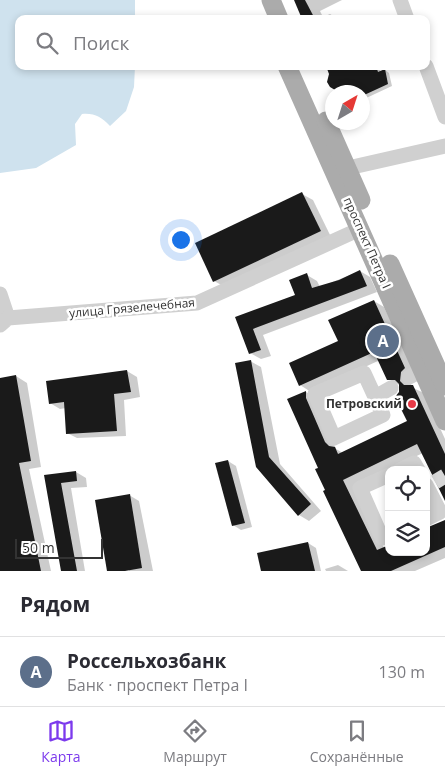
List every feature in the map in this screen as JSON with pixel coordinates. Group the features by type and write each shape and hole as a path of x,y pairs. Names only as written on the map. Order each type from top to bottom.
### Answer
{"main road":[{"path":"257,0 264,15"},
{"path":"270,0 277,15"},
{"name":"проспект Петра I","path":"289,70 360,229 416,374 445,421"},
{"name":"проспект Петра I","path":"303,70 445,386"}],"lane":[{"path":"400,0 406,15"},
{"path":"427,70 445,117"},
{"path":"348,168 445,146"},
{"name":"улица Грязелечебная","path":"0,294 4,322 197,303 360,229"},
{"path":"364,373 375,397 383,415 334,438 315,394 364,373"},
{"path":"375,397 391,388"},
{"path":"385,477 360,488 382,538 385,537"},
{"path":"430,487 440,512 430,516"}],"water":[{"path":"0,0 135,0 135,15 15,15 15,70 135,70 134,87 126,111 110,126 98,116 82,114 75,124 76,145 36,168 0,173"}],"building":[{"path":"294,0 305,0 313,15 300,15"},
{"path":"328,70 377,70 378,72 385,70 388,84 370,92 370,85 329,85 327,82 329,74"},
{"path":"302,192 321,231 213,282 195,243"},
{"path":"360,270 367,286 253,329 261,350 249,354 235,317 295,295 289,280 307,273 312,288 339,280"},
{"path":"374,300 405,368 401,372 400,381 404,385 413,385 445,454 445,501 430,470 430,466 428,466 417,444 343,480 377,550 385,547 385,556 425,556 391,571 361,571 323,491 325,490 315,469 318,468 287,399 306,391 306,398 325,442 329,446 335,447 338,454 407,421 395,397 399,392 399,384 395,380 387,380 374,352 299,386 289,363 338,341 328,320"},
{"path":"251,360 269,457 311,504 298,516 256,467 235,363"},
{"path":"127,370 131,392 114,394 117,431 66,434 64,402 49,404 46,381"},
{"path":"16,375 31,461 19,463 41,571 0,571 0,378"},
{"path":"228,460 245,523 232,526 215,463"},
{"path":"76,471 77,481 61,483 77,571 61,571 44,475"},
{"path":"130,494 142,568 125,571 107,571 95,500"},
{"path":"445,520 445,547 430,554 430,526"},
{"path":"308,542 315,571 261,571 257,553"}],"tunnel":[{"path":"435,482 445,476"}],"place":[{"name":"Россельхозбанк","path":"383,341"},
{"name":"Петровский","path":"412,404"}]}
